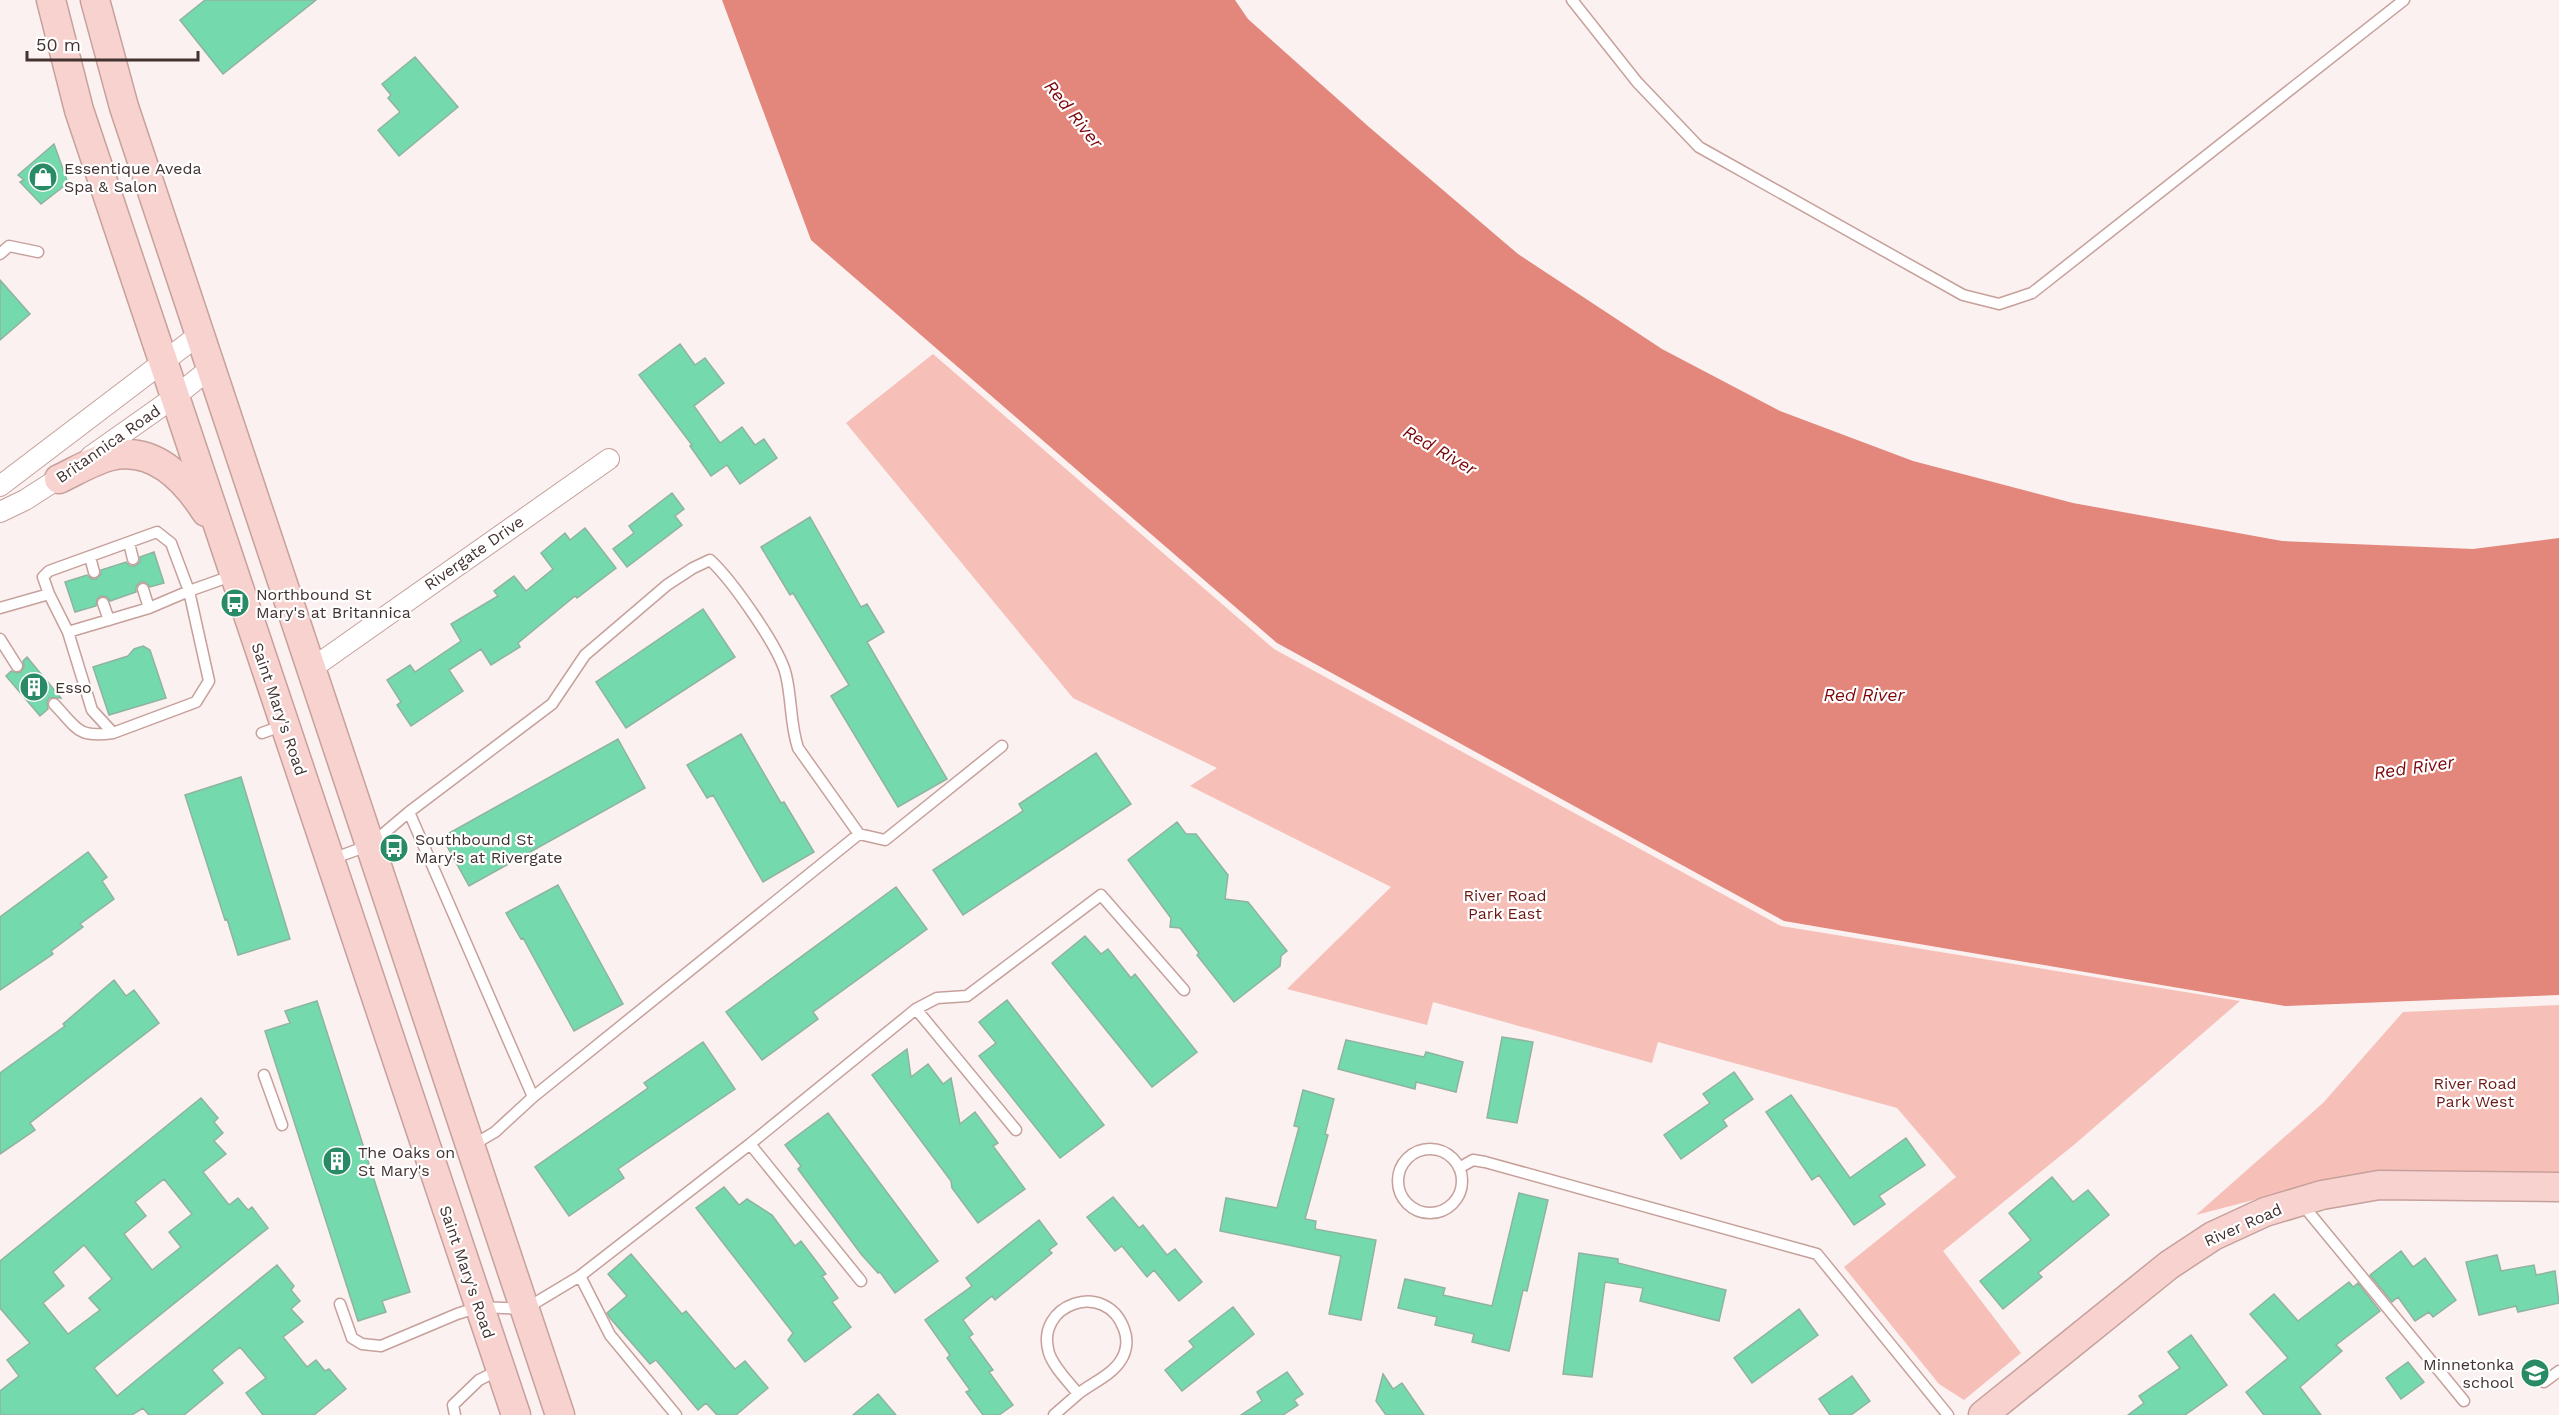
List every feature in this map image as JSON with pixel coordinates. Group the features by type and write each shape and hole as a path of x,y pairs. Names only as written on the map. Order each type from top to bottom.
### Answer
{"main road":[{"name":"Saint Mary's Road","path":"51,0 79,110 165,361 234,575 273,729 330,859 516,1415"},
{"path":"95,0 124,107 560,1415"},
{"path":"59,478 110,456 132,453 150,458 173,471 193,492 221,535"},
{"name":"River Road","path":"1983,1415 2169,1265 2213,1236 2265,1212 2300,1201 2379,1185 2559,1187"}],"street":[{"name":"Britannica Road","path":"0,486 200,334"},
{"name":"Britannica Road","path":"0,512 59,478 176,396 212,367"},
{"name":"Rivergate Drive","path":"311,669 609,459"}],"lane":[{"path":"1572,0 1637,82 1699,147 1963,296 1999,304 2032,293 2404,0"},
{"path":"0,254 9,246 38,252"},
{"path":"54,704 80,732 92,736 113,733 196,702 209,681 189,591 171,543 157,532 49,571 43,577 68,632 92,710 113,733"},
{"path":"129,543 133,559"},
{"path":"90,557 94,572"},
{"path":"330,859 370,845 409,812 552,704 585,655 666,585 710,560 725,574 781,659 798,748 859,834 885,840 1002,746"},
{"path":"68,632 149,608 234,575"},
{"path":"143,589 149,608"},
{"path":"0,608 49,594"},
{"path":"104,603 109,620"},
{"path":"0,639 17,666"},
{"path":"409,812 533,1097"},
{"path":"470,1146 495,1132 533,1097 859,834"},
{"path":"340,1304 352,1338 362,1344 381,1346 456,1314 479,1307 525,1309 580,1276 750,1144 916,1009 937,998 967,996 1101,895 1184,990"},
{"path":"916,1009 1016,1130"},
{"path":"264,1075 282,1125"},
{"path":"750,1144 861,1281"},
{"path":"1423,1150 1444,1153 1459,1168 1461,1189 1457,1198 1441,1211 1420,1212 1411,1207 1399,1191 1398,1180 1405,1161 1423,1150"},
{"path":"1459,1168 1473,1160 1485,1162 1817,1254 1948,1415"},
{"path":"2300,1201 2464,1401"},
{"path":"580,1276 610,1335 676,1415"},
{"path":"1054,1415 1078,1394 1114,1369 1122,1359 1126,1347 1124,1328 1113,1311 1102,1304 1089,1301 1077,1302 1065,1308 1055,1317 1049,1328 1047,1341 1056,1365 1078,1394"},
{"path":"455,1415 453,1405 479,1380 500,1369"},
{"path":"2544,1382 2559,1371"}],"green space":[{"name":"River Road Park East","path":"933,354 1274,649 1781,926 2240,1001 2075,1144 1943,1251 2021,1353 1964,1400 1939,1384 1844,1267 1956,1177 1897,1108 1658,1042 1652,1063 1433,1002 1427,1025 1287,989 1391,887 1190,786 1217,768 1073,698 846,423"},
{"name":"River Road Park West","path":"2559,1005 2559,1176 2261,1198 2196,1215 2323,1103 2403,1012"}],"water":[{"name":"Red River","path":"722,0 1235,0 1248,19 1369,127 1518,254 1662,349 1780,411 1913,461 2073,503 2282,541 2473,549 2559,538 2559,995 2285,1006 1784,921 1277,643 811,240"}],"building":[{"path":"205,0 316,0 223,74 180,20"},
{"path":"415,57 458,107 399,156 378,130 400,112 388,98 391,95 382,84"},
{"name":"Essentique Aveda Spa & Salon","path":"54,144 68,183 41,204 20,182 24,180 18,175"},
{"path":"0,280 30,314 0,340"},
{"path":"680,344 695,365 705,358 724,383 694,406 720,443 742,427 755,445 764,439 777,458 740,484 727,465 711,476 690,446 692,445 639,375"},
{"path":"672,493 684,509 675,516 682,525 627,567 613,549 634,533 629,526"},
{"path":"810,517 861,607 867,604 884,632 867,642 947,779 898,807 831,696 849,685 793,593 790,595 761,547"},
{"path":"585,528 616,568 577,598 575,596 518,643 520,647 491,665 481,649 449,670 463,691 411,726 397,705 401,702 387,680 410,665 415,672 461,641 451,624 498,596 494,591 514,576 526,591 553,569 541,553 565,533 570,540"},
{"path":"154,552 164,583 150,587 145,582 140,582 136,587 136,592 110,601 107,597 101,596 97,599 96,606 75,612 65,582 87,575 96,579 101,574 101,570 126,562 130,566 135,566 140,562 140,557"},
{"path":"703,609 735,657 626,728 596,682"},
{"path":"143,646 150,650 166,698 109,715 93,667 128,656 134,649"},
{"name":"Esso","path":"27,657 61,698 49,698 48,709 40,716 6,676 11,671 21,672 24,666 23,661"},
{"path":"741,734 781,803 784,802 814,852 763,882 713,795 707,798 687,765"},
{"path":"618,739 645,788 469,886 442,837"},
{"path":"1096,753 1131,804 963,915 933,870 1023,811 1019,804"},
{"path":"241,777 290,939 238,955 185,795"},
{"path":"1177,822 1186,834 1196,834 1228,875 1225,899 1248,902 1287,951 1281,956 1280,966 1234,1002 1197,955 1199,953 1180,928 1170,927 1171,918 1128,860"},
{"path":"88,852 107,877 102,881 114,899 80,924 83,927 51,951 53,954 0,990 0,917"},
{"path":"558,885 623,1004 574,1031 523,938 521,939 506,913"},
{"path":"896,887 927,929 813,1012 818,1019 762,1060 726,1012"},
{"path":"1085,936 1101,954 1108,949 1131,978 1135,974 1197,1052 1152,1087 1052,963"},
{"path":"114,980 126,996 134,990 159,1023 30,1123 35,1130 0,1154 0,1073 65,1026 63,1024"},
{"path":"1007,1000 1104,1125 1060,1158 979,1056 996,1043 979,1022"},
{"name":"The Oaks on St Mary's","path":"317,1001 410,1292 382,1301 386,1312 358,1321 265,1031 290,1023 285,1011"},
{"path":"1502,1037 1533,1042 1517,1123 1487,1118"},
{"path":"1346,1040 1424,1057 1426,1052 1463,1062 1456,1092 1416,1082 1415,1089 1338,1069"},
{"path":"703,1042 735,1089 618,1169 624,1178 569,1216 535,1167 648,1088 644,1083"},
{"path":"907,1049 911,1077 928,1064 943,1084 951,1078 960,1124 975,1112 998,1143 993,1146 1025,1189 978,1223 952,1188 951,1181 872,1075"},
{"path":"1734,1072 1753,1099 1723,1120 1727,1126 1681,1159 1664,1135 1710,1103 1703,1094"},
{"path":"1303,1090 1334,1099 1325,1134 1328,1135 1305,1219 1316,1221 1315,1229 1376,1240 1361,1320 1329,1314 1341,1256 1220,1231 1226,1198 1277,1208 1299,1127 1294,1126"},
{"path":"1791,1095 1850,1178 1906,1138 1925,1165 1879,1196 1885,1204 1854,1225 1819,1175 1812,1180 1766,1112"},
{"path":"201,1098 218,1118 214,1122 223,1133 214,1141 226,1154 203,1172 229,1205 238,1198 248,1210 252,1207 268,1228 94,1368 117,1396 277,1265 294,1286 291,1290 300,1301 291,1309 303,1322 283,1337 307,1367 316,1360 325,1371 329,1369 346,1389 314,1415 263,1415 246,1393 266,1378 240,1347 212,1370 223,1383 184,1415 149,1415 143,1408 132,1415 0,1415 0,1391 19,1376 7,1360 30,1343 0,1308 0,1261","holes":["164,1179 192,1214 169,1232 181,1247 152,1270 124,1234 146,1216 135,1202","84,1245 112,1279 89,1298 100,1310 68,1334 43,1303 64,1286 53,1272"]},
{"path":"828,1113 938,1261 895,1293 880,1272 878,1273 861,1254 798,1169 801,1166 785,1145"},
{"path":"2052,1177 2073,1202 2088,1190 2109,1215 2038,1273 2042,1277 2003,1309 1980,1281 2031,1240 2009,1213"},
{"path":"724,1187 739,1205 747,1199 772,1215 795,1246 801,1241 826,1274 822,1276 838,1298 832,1302 851,1327 805,1362 788,1340 793,1333 696,1208"},
{"path":"1519,1193 1548,1200 1527,1291 1523,1290 1509,1351 1472,1342 1474,1334 1435,1325 1437,1317 1398,1308 1405,1279 1445,1288 1443,1295 1492,1306"},
{"path":"1113,1197 1139,1228 1143,1225 1167,1255 1175,1249 1202,1282 1179,1301 1154,1270 1147,1277 1122,1246 1115,1251 1087,1217"},
{"path":"1039,1220 1057,1244 1049,1250 1052,1253 995,1300 992,1296 963,1320 973,1334 969,1337 993,1370 989,1372 1013,1405 999,1415 983,1415 966,1392 970,1390 947,1358 950,1355 925,1320 972,1286 966,1278"},
{"path":"2401,1251 2413,1267 2425,1258 2456,1300 2433,1317 2429,1312 2415,1321 2398,1297 2392,1302 2370,1275"},
{"path":"1579,1253 1618,1259 1618,1263 1726,1290 1719,1321 1640,1301 1643,1288 1605,1282 1592,1377 1563,1374"},
{"path":"631,1254 682,1314 686,1311 735,1369 745,1361 768,1388 736,1415 717,1415 706,1403 698,1410 656,1360 650,1364 610,1318 607,1313 627,1296 608,1274"},
{"path":"2497,1255 2501,1271 2534,1265 2536,1275 2555,1271 2559,1303 2518,1312 2516,1306 2479,1315 2466,1262"},
{"path":"2349,1282 2353,1287 2358,1283 2380,1311 2336,1345 2342,1351 2300,1387 2321,1415 2264,1415 2246,1392 2288,1358 2250,1314 2274,1294 2298,1321"},
{"path":"1233,1307 1254,1334 1182,1391 1165,1370 1194,1347 1189,1341"},
{"path":"1799,1309 1818,1335 1752,1383 1734,1358"},
{"path":"2191,1335 2227,1385 2185,1415 2128,1415 2144,1403 2139,1396 2180,1368 2168,1352"},
{"path":"2408,1362 2424,1382 2401,1399 2386,1378"},
{"path":"1287,1372 1303,1394 1294,1400 1298,1405 1283,1415 1241,1415 1262,1401 1257,1392"},
{"path":"1383,1374 1393,1389 1402,1383 1424,1415 1386,1415 1376,1401"},
{"path":"1852,1376 1870,1401 1851,1415 1830,1415 1819,1399"},
{"path":"878,1394 896,1415 853,1415"}],"place":[{"name":"Essentique Aveda Spa & Salon","path":"43,177"},
{"name":"Northbound St Mary's at Britannica","path":"235,603"},
{"name":"Esso","path":"34,687"},
{"name":"Southbound St Mary's at Rivergate","path":"394,848"},
{"name":"The Oaks on St Mary's","path":"337,1161"},
{"name":"Minnetonka school","path":"2535,1373"}]}
